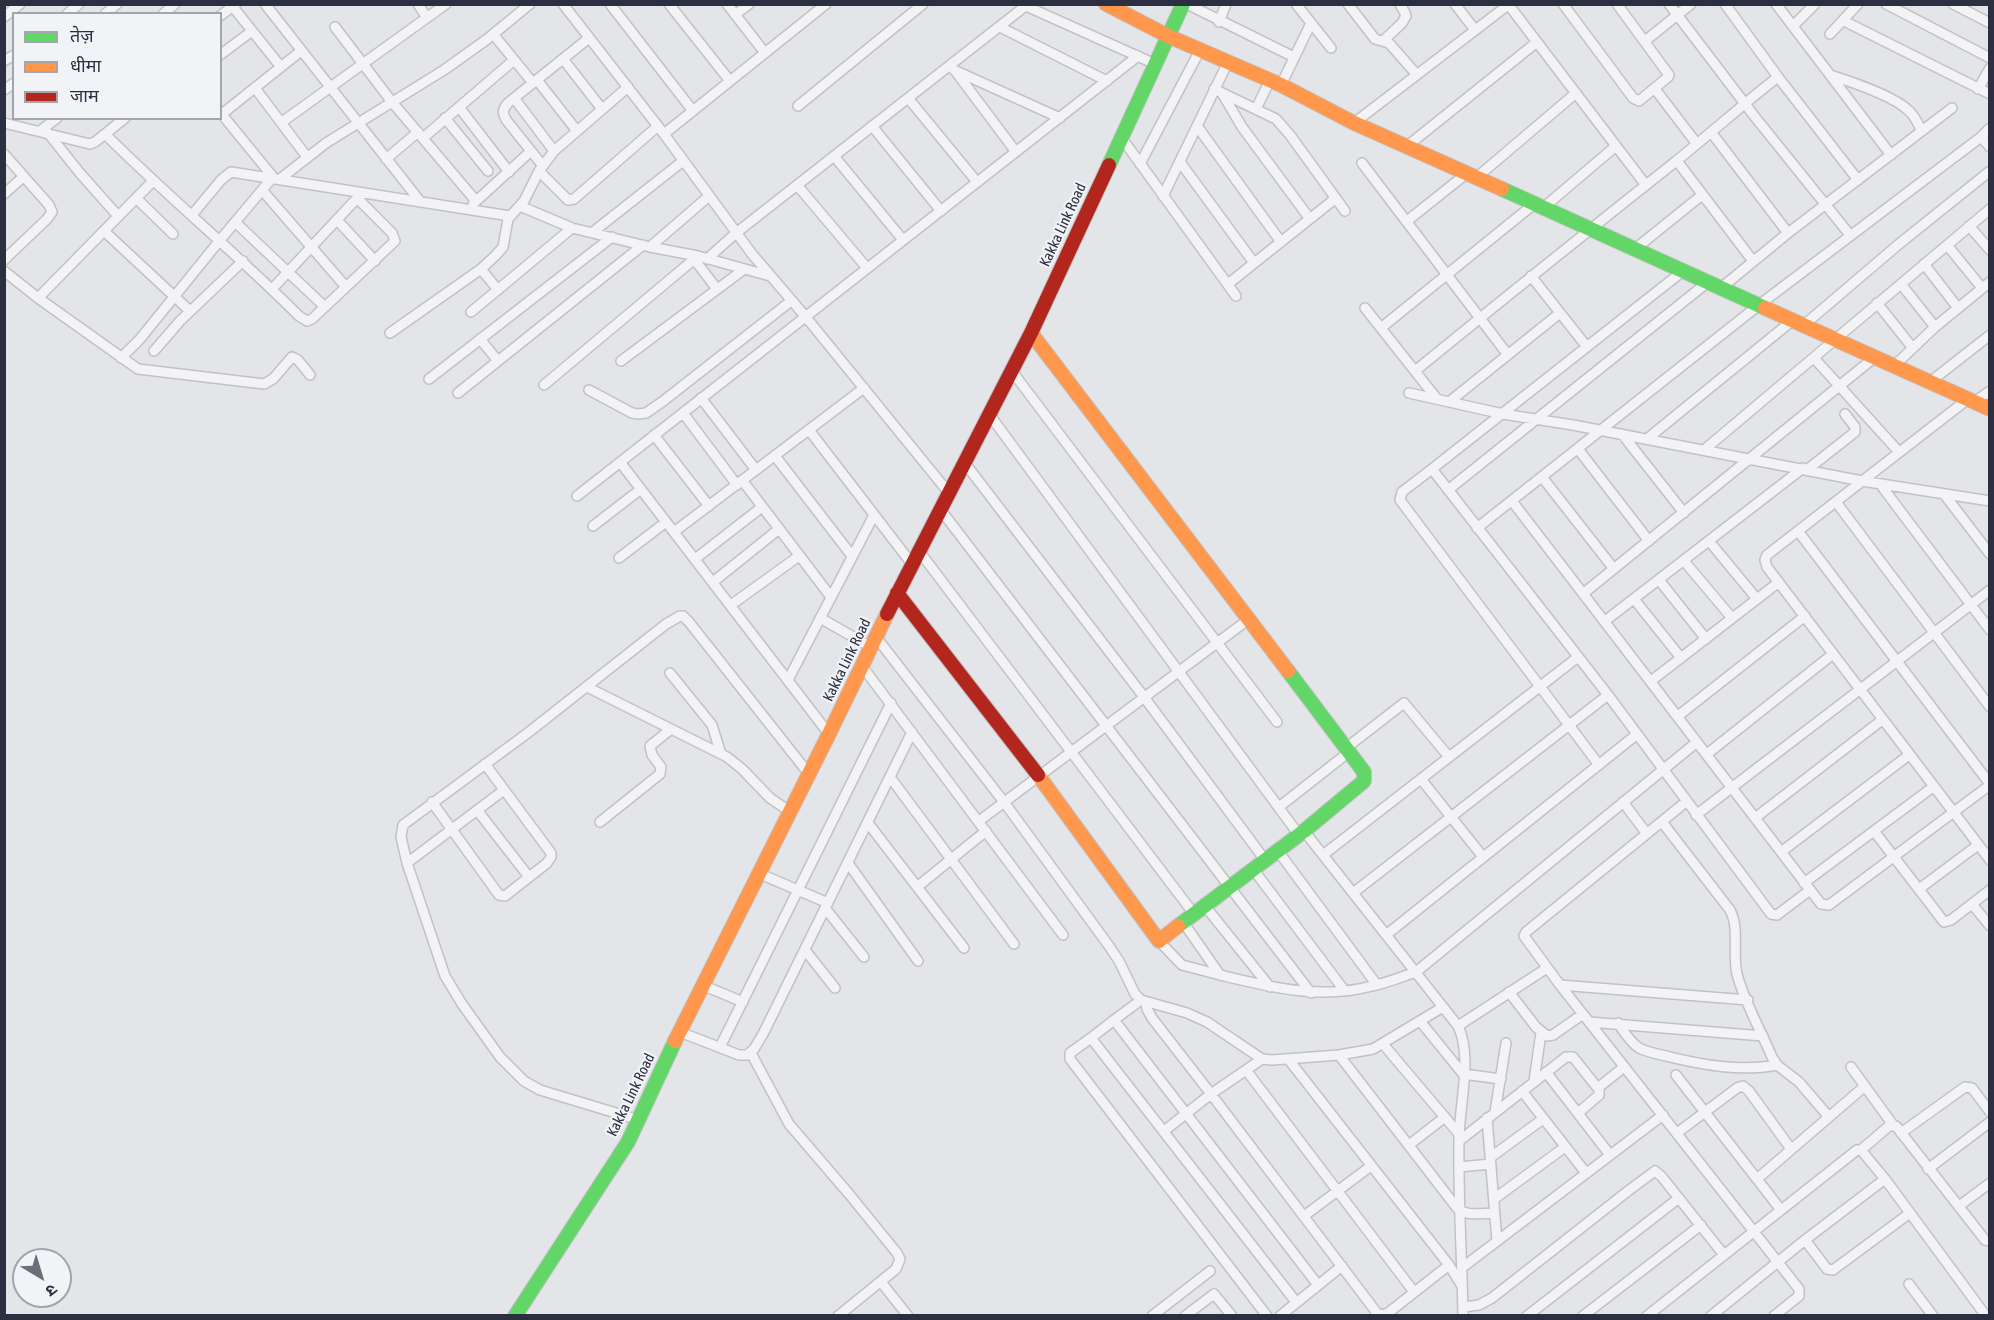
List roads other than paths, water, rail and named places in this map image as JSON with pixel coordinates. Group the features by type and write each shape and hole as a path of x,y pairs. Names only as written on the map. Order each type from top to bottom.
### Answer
{"street":[{"path":"4,16 20,4"},
{"path":"265,4 419,200"},
{"path":"418,4 428,18"},
{"path":"282,122 446,4"},
{"path":"121,358 140,339 262,190 357,123 444,70 494,34 530,4"},
{"path":"564,4 661,130 736,233 949,493"},
{"path":"610,4 693,111"},
{"path":"669,4 730,81"},
{"path":"727,4 765,53"},
{"path":"735,15 749,4"},
{"path":"798,106 923,4"},
{"path":"1185,4 1294,57"},
{"name":"Kakka Link Road","path":"515,1316 618,1158 639,1120 702,986 897,593 1031,333 1168,36 1185,4"},
{"path":"1219,22 1226,4"},
{"path":"1296,4 1330,48"},
{"path":"1348,4 1371,35 1377,40 1392,45 1417,75"},
{"path":"1383,41 1405,19 1406,13 1400,4"},
{"path":"1455,4 1475,30"},
{"path":"1563,4 1633,98 1637,101 1642,100 1669,75 1617,4"},
{"path":"1669,4 1744,103 1850,235"},
{"path":"1645,41 1691,4"},
{"path":"1725,4 1858,180"},
{"path":"1776,4 1891,155"},
{"path":"1793,26 1815,4"},
{"path":"1830,34 1858,4"},
{"path":"1886,4 1989,58"},
{"path":"1953,4 1989,23"},
{"path":"544,385 700,258 736,233 908,98 952,68 1027,5 1155,64"},
{"path":"1354,123 1508,5 1645,184"},
{"path":"234,6 281,67"},
{"path":"589,38 504,107 504,115 541,168 568,200 574,199 661,130 693,111 821,6"},
{"path":"1114,6 1168,36 1275,83 1406,147 1989,409"},
{"path":"1844,21 1989,94"},
{"path":"1256,108 1294,57 1311,23"},
{"path":"335,27 392,102 476,201"},
{"path":"1000,27 1107,81"},
{"path":"222,54 252,31"},
{"path":"494,34 577,131"},
{"path":"1406,147 1537,42"},
{"path":"1140,164 1200,50"},
{"path":"222,112 301,51"},
{"path":"577,496 1138,56"},
{"path":"563,59 602,109"},
{"path":"386,159 446,118 514,60"},
{"path":"1163,196 1197,126 1218,91 1228,62"},
{"path":"952,68 1060,118"},
{"path":"952,68 1016,152"},
{"path":"1978,89 1989,68"},
{"path":"1830,75 1901,104 1914,116 1921,130"},
{"path":"1415,370 1645,184 1677,161 1778,77"},
{"path":"390,333 481,269 504,247 506,222 520,206 541,168 554,151 628,87"},
{"path":"255,88 308,157"},
{"path":"1655,89 1696,144"},
{"path":"1218,91 1272,116 1281,124 1345,211"},
{"path":"1218,91 1310,219"},
{"path":"1407,221 1471,176 1576,93"},
{"path":"514,98 554,151"},
{"path":"908,98 977,182"},
{"path":"459,107 509,172"},
{"path":"1448,490 1537,419 1714,285 1753,261 1952,108"},
{"path":"222,114 277,178"},
{"path":"446,118 488,171"},
{"path":"18,126 25,120"},
{"path":"44,132 55,120"},
{"path":"4,123 90,144 122,120"},
{"path":"872,126 941,211"},
{"path":"1197,126 1281,242"},
{"path":"1477,528 1850,235 1981,137 1989,128"},
{"path":"44,132 118,216"},
{"path":"1711,132 1788,233"},
{"path":"105,134 153,181 307,321 312,319 393,244 395,239 359,196"},
{"path":"1121,137 1236,296"},
{"path":"1981,137 1989,147"},
{"path":"1381,328 1447,274 1616,146"},
{"path":"468,209 531,152"},
{"path":"4,154 49,205 52,212 4,260"},
{"path":"834,156 903,240"},
{"path":"593,232 683,161"},
{"path":"1677,161 1753,261"},
{"path":"1180,162 1254,263"},
{"path":"1362,163 1508,355"},
{"path":"1647,439 1799,323 1989,171"},
{"path":"192,215 229,172 277,178 359,196 419,200 510,216"},
{"path":"4,194 23,177"},
{"path":"38,298 153,181"},
{"path":"797,185 867,268"},
{"path":"262,190 346,288"},
{"path":"1635,249 1702,195"},
{"path":"272,289 359,196"},
{"path":"458,393 709,196"},
{"path":"136,198 173,234"},
{"path":"1228,284 1336,198"},
{"path":"520,206 572,228 770,276"},
{"path":"1704,450 1989,209"},
{"path":"337,220 375,261"},
{"path":"235,222 325,307"},
{"path":"1969,226 1989,250"},
{"path":"471,312 572,228"},
{"path":"104,231 190,312"},
{"path":"429,379 612,237"},
{"path":"1894,366 1912,346 1986,285 1947,245"},
{"path":"700,258 717,289"},
{"path":"154,351 170,332 243,261"},
{"path":"1924,264 1958,308"},
{"path":"481,269 498,290"},
{"path":"621,361 743,270"},
{"path":"4,271 138,369 264,384 273,379 290,358 294,357 310,375"},
{"path":"1599,765 1400,500 1402,492 1683,271"},
{"path":"1531,276 1587,347"},
{"path":"1901,284 1935,327"},
{"path":"588,390 632,413 646,413 791,301"},
{"path":"1877,303 1912,346"},
{"path":"1365,308 1437,399"},
{"path":"1449,402 1560,313"},
{"path":"1031,333 1364,772 1364,781 1302,833 1159,941"},
{"path":"1930,382 1989,335"},
{"path":"480,339 498,361"},
{"path":"1584,593 1875,357"},
{"path":"1814,358 1899,452"},
{"path":"1011,370 1277,722"},
{"path":"674,532 864,388"},
{"path":"1989,391 1971,401 1899,452 1765,557 1765,564 1989,860"},
{"path":"1409,393 1503,414 1602,430 1862,481 1989,501"},
{"path":"701,398 756,470"},
{"path":"683,413 762,507 831,597"},
{"path":"989,414 1279,807 1323,855 1458,1026 1465,1044 1459,1137 1463,1311 1492,1298 1655,1172 1679,1198 1724,1255"},
{"path":"1605,621 1856,430 1845,414"},
{"path":"809,430 912,564"},
{"path":"1622,434 1684,513"},
{"path":"654,435 709,506"},
{"path":"1578,449 1649,541"},
{"path":"775,456 852,556"},
{"path":"620,462 829,734"},
{"path":"964,462 1144,697 1265,861"},
{"path":"1432,469 1608,695 1771,914 1777,915 1807,886 1874,831 1933,787"},
{"path":"1542,477 1614,569"},
{"path":"1880,484 1989,630"},
{"path":"593,526 641,489"},
{"path":"1944,494 1989,554"},
{"path":"1512,501 1821,904 1829,905 1989,785 1798,531"},
{"path":"1836,502 1989,707"},
{"path":"695,559 762,507"},
{"path":"940,509 1311,993"},
{"path":"788,680 874,515"},
{"path":"619,558 666,522"},
{"path":"712,582 779,529"},
{"path":"1709,541 1757,599"},
{"path":"919,551 1194,914 1270,987"},
{"path":"730,605 799,556"},
{"path":"1684,561 1732,618"},
{"path":"1659,580 1706,639"},
{"path":"1651,681 1779,582"},
{"path":"1696,815 1989,590"},
{"path":"897,593 1039,776 1159,941 1182,965 1270,987 1311,993 1344,990 1377,985 1416,972 1697,742"},
{"path":"1634,599 1681,658"},
{"path":"639,1120 566,1100 540,1090 524,1081 500,1057 448,983 407,863 401,837 403,825 529,732 666,624 680,616 683,616 809,774"},
{"path":"1678,716 1804,616"},
{"path":"820,618 874,642 1004,802 1109,946 1135,994 1144,1001 1187,1013 1207,1022 1262,1059 1289,1060 1373,1049 1443,1006"},
{"path":"979,821 1249,619"},
{"path":"1707,754 1833,654"},
{"path":"1323,855 1578,657"},
{"path":"862,666 1064,935"},
{"path":"670,673 712,725 721,754"},
{"path":"587,687 721,754 735,763 763,792 789,811"},
{"path":"1353,893 1608,695"},
{"path":"720,1047 891,703"},
{"path":"1279,807 1404,703 1449,757"},
{"path":"1755,818 1882,720"},
{"path":"600,822 660,774 661,767 652,754 650,746 671,729"},
{"path":"680,1032 739,1055 751,1053 764,1034 912,732"},
{"path":"1386,935 1636,735"},
{"path":"1781,852 1909,755"},
{"path":"432,802 501,896 505,896 549,861 551,853 485,764"},
{"path":"890,777 1014,944"},
{"path":"1421,779 1483,857"},
{"path":"407,863 504,790"},
{"path":"1687,801 1526,932 1525,939 1800,1291 1798,1296 1776,1315"},
{"path":"1623,802 1647,834"},
{"path":"477,810 529,877"},
{"path":"1662,822 1735,919 1735,960 1738,977 1777,1065 1799,1082 1829,1117"},
{"path":"868,823 964,948"},
{"path":"917,887 986,831"},
{"path":"1874,831 1944,922 1951,921 1989,891"},
{"path":"1919,889 1978,845"},
{"path":"1278,851 1377,985"},
{"path":"848,862 918,961"},
{"path":"1253,869 1344,990"},
{"path":"758,873 827,906 864,957"},
{"path":"1972,904 1989,926"},
{"path":"1194,914 1220,975"},
{"path":"805,950 835,988"},
{"path":"1458,1026 1547,968"},
{"path":"1560,985 1748,1000"},
{"path":"702,986 743,1002"},
{"path":"1509,992 1541,1033 1547,1036 1586,1018 1763,1036"},
{"path":"1144,1001 1070,1053 1069,1058 1267,1316"},
{"path":"1144,1001 1152,1018 1377,1313 1382,1315 1388,1313 1449,1265"},
{"path":"1114,1020 1318,1285"},
{"path":"1420,1021 1463,1074 1501,1079"},
{"path":"1618,1023 1632,1042 1644,1050 1686,1061 1728,1067 1754,1068 1777,1065"},
{"path":"1534,1082 1541,1033"},
{"path":"1091,1038 1296,1302"},
{"path":"1497,1241 1491,1160 1491,1115 1501,1079 1506,1043"},
{"path":"1383,1044 1445,1117 1459,1137"},
{"path":"751,1053 789,1124 897,1253 899,1264 896,1269 838,1316"},
{"path":"1339,1055 1461,1212"},
{"path":"1459,1137 1566,1057 1573,1057 1599,1087"},
{"path":"1164,1131 1211,1094 1262,1059"},
{"path":"1289,1060 1449,1265 1463,1287"},
{"path":"1599,1087 1624,1067"},
{"path":"1851,1067 1893,1125 1985,1240 1989,1241"},
{"path":"1246,1070 1414,1292"},
{"path":"1546,1072 1610,1155"},
{"path":"1676,1075 1781,1210"},
{"path":"1757,1179 1865,1086"},
{"path":"1578,1113 1595,1101 1599,1095 1599,1087"},
{"path":"1677,1133 1737,1088 1745,1087 1791,1149"},
{"path":"1901,1133 1965,1087 1972,1088 1989,1112"},
{"path":"1521,1092 1586,1173"},
{"path":"1463,1267 1663,1115"},
{"path":"1409,1145 1445,1117"},
{"path":"1459,1167 1491,1160 1543,1119"},
{"path":"1928,1168 1989,1122"},
{"path":"1647,1316 1857,1150 1861,1150 1888,1126 1893,1125"},
{"path":"1494,1199 1565,1146"},
{"path":"1861,1150 1886,1179 1982,1314"},
{"path":"1304,1216 1371,1166"},
{"path":"1711,1316 1805,1240 1886,1179"},
{"path":"1959,1206 1989,1183"},
{"path":"1527,1316 1679,1198"},
{"path":"1461,1212 1495,1213"},
{"path":"1805,1240 1827,1269 1833,1270 1910,1213"},
{"path":"1583,1316 1701,1225"},
{"path":"1280,1316 1342,1266"},
{"path":"1152,1316 1210,1271"},
{"path":"881,1282 908,1316"},
{"path":"1909,1284 1933,1316"},
{"path":"1185,1316 1214,1294 1232,1316"}]}
